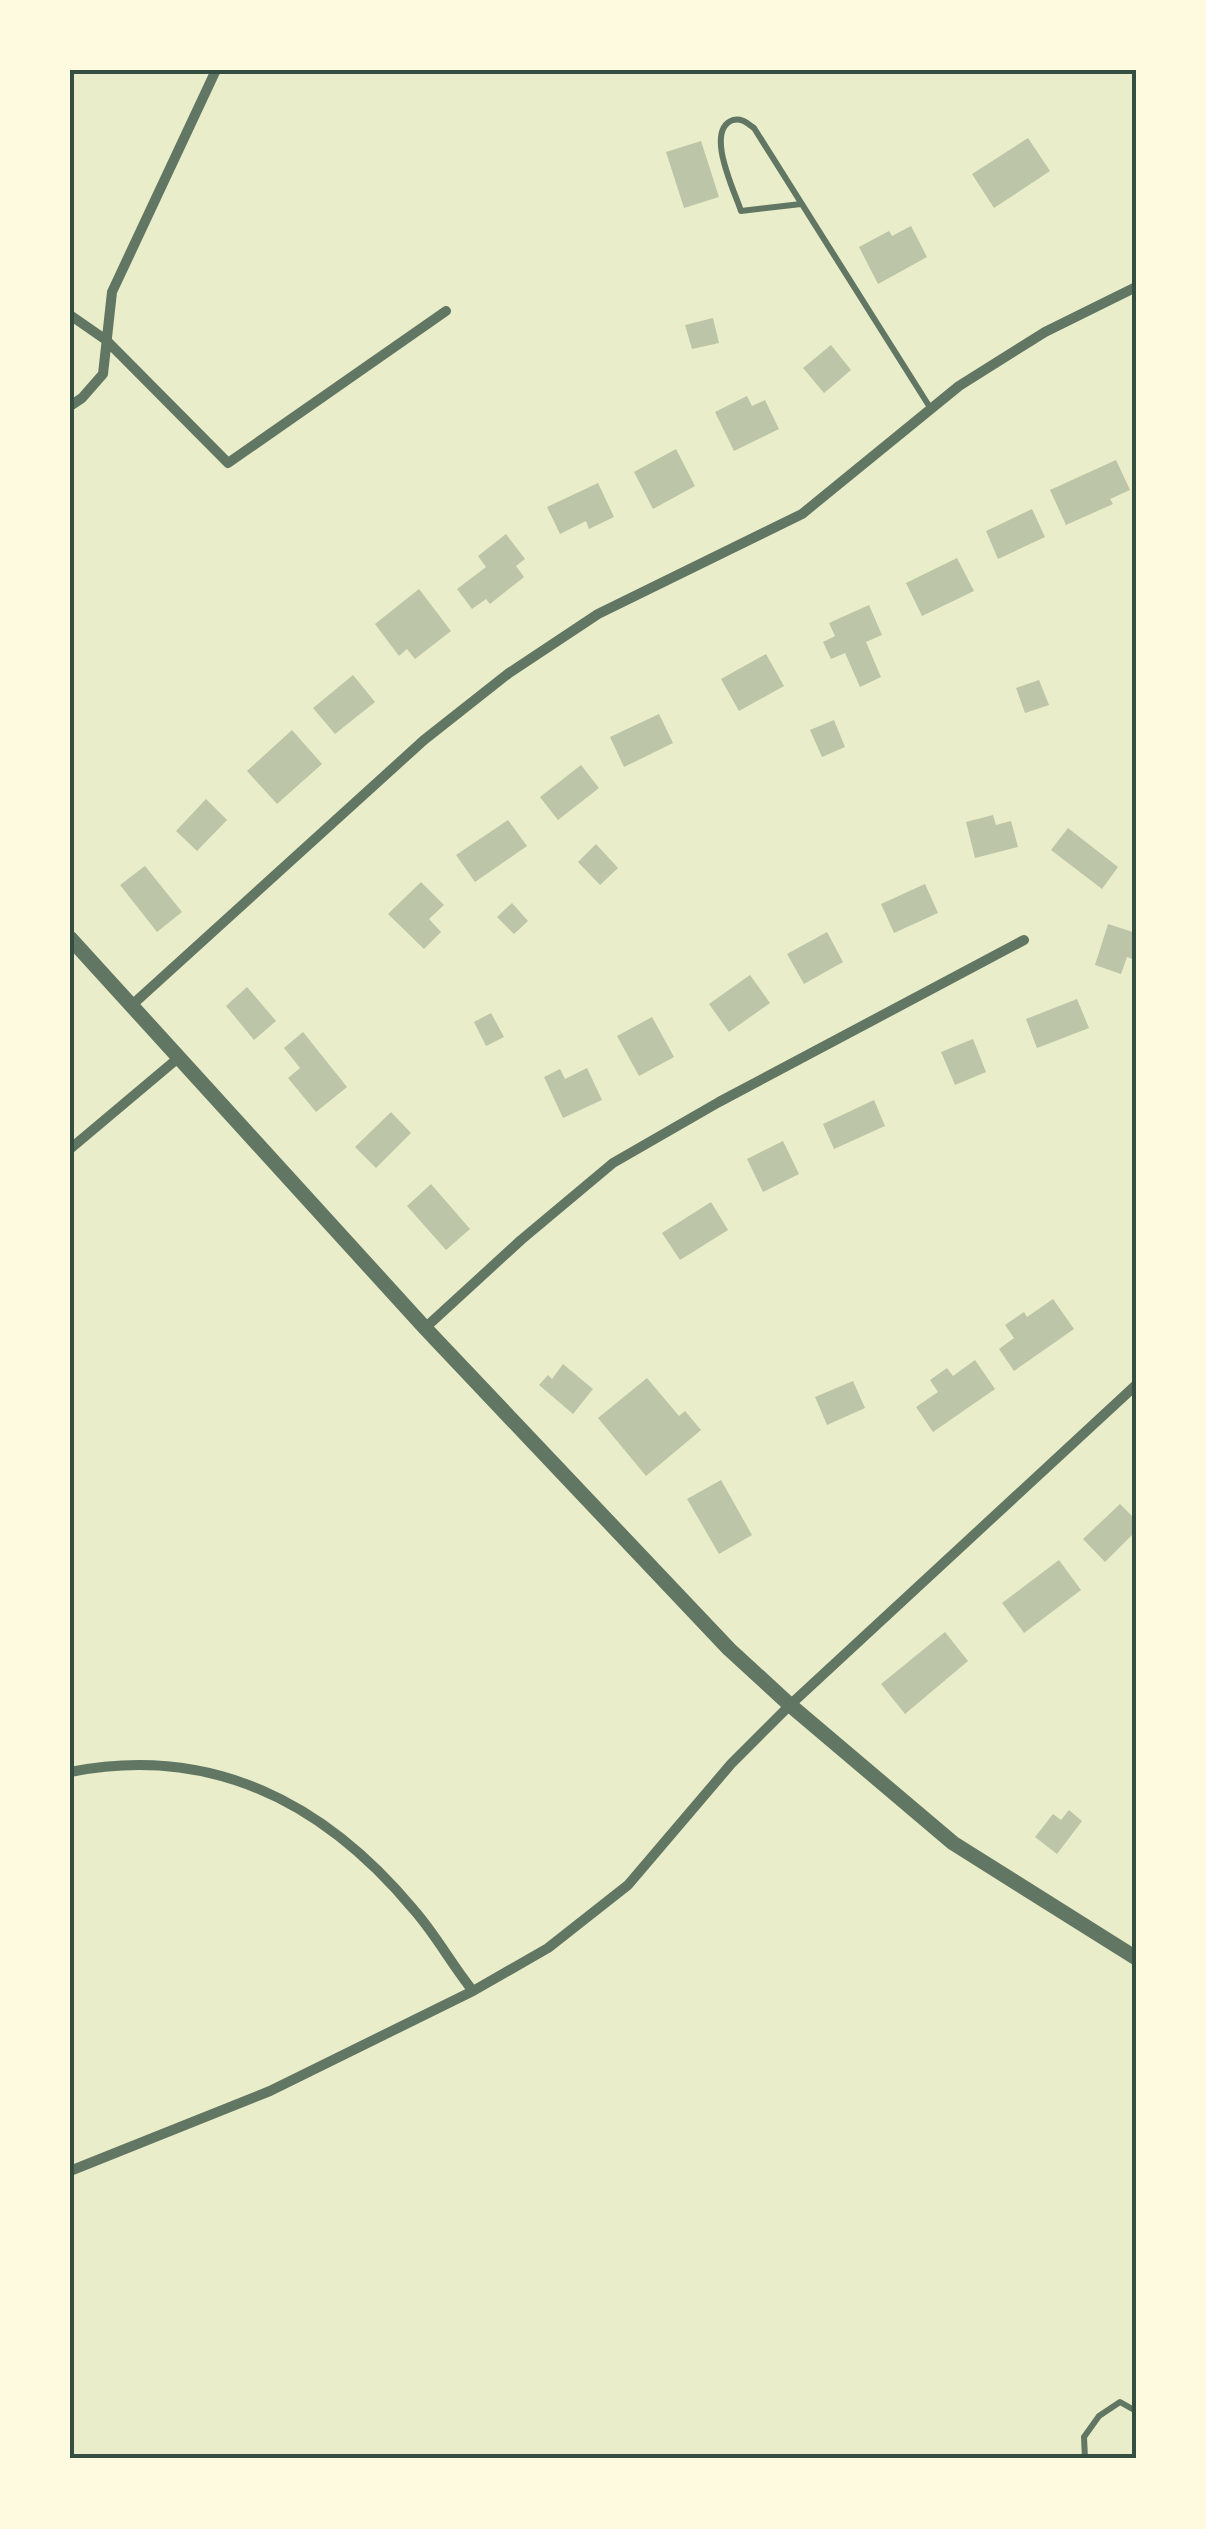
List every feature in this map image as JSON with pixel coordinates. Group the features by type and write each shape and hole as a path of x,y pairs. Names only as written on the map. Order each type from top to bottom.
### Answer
{"street":[{"path":"70,406 103,374 112,292 216,70"},
{"path":"132,1005 424,740 510,673 598,614 802,514 959,386 1045,332 1136,288"},
{"path":"70,316 106,340 228,463 446,311"},
{"path":"70,938 425,1328 730,1649 953,1843 1136,1958"},
{"path":"425,1328 613,1163 718,1102 1024,940"},
{"path":"70,1149 177,1059"},
{"path":"70,2171 270,2091 473,1991 548,1948 628,1885 731,1764 790,1705 1136,1385"},
{"path":"70,1772 142,1764 196,1768 256,1786 324,1823 370,1860 418,1913 473,1991"}],"lane":[{"path":"801,204 741,211 719,142 726,124 744,120 754,128 931,410"},
{"path":"1085,2459 1084,2437 1099,2416 1120,2402 1136,2411"}],"building":[{"path":"1028,138 1050,171 994,208 972,174"},
{"path":"701,141 719,197 684,208 666,152"},
{"path":"911,226 927,257 878,284 859,247 889,231 892,236"},
{"path":"713,318 719,343 692,349 685,325"},
{"path":"831,345 851,370 824,393 803,368"},
{"path":"747,396 752,406 765,400 779,429 734,451 715,412"},
{"path":"676,449 695,486 653,509 634,472"},
{"path":"1116,460 1130,490 1110,499 1113,504 1066,525 1050,490"},
{"path":"598,483 614,517 589,529 586,521 560,534 547,507"},
{"path":"1032,509 1045,537 998,559 986,531"},
{"path":"506,534 525,559 516,566 524,577 490,604 486,599 472,609 457,589 486,567 478,556"},
{"path":"957,558 974,591 922,616 906,583"},
{"path":"419,589 451,631 415,659 407,649 399,656 375,624"},
{"path":"869,605 882,635 866,642 881,677 860,687 845,653 831,659 823,642 835,636 829,623"},
{"path":"766,654 784,686 739,711 721,679"},
{"path":"353,675 375,702 335,734 313,708"},
{"path":"1039,680 1049,705 1025,713 1016,688"},
{"path":"659,714 673,743 624,767 610,737"},
{"path":"834,720 845,747 822,757 810,730"},
{"path":"292,730 322,764 277,804 247,771"},
{"path":"581,765 599,788 558,820 540,797"},
{"path":"206,799 227,820 197,851 176,831"},
{"path":"993,815 996,825 1011,821 1018,847 975,858 966,822"},
{"path":"508,820 527,846 475,882 456,855"},
{"path":"1068,828 1118,867 1102,889 1051,850"},
{"path":"596,844 618,868 600,885 578,862"},
{"path":"145,866 182,912 157,932 120,885"},
{"path":"421,882 444,905 429,919 441,932 424,949 388,914"},
{"path":"925,884 938,913 894,933 881,904"},
{"path":"512,903 528,921 514,934 497,917"},
{"path":"1108,924 1136,933 1132,959 1127,957 1121,974 1095,965"},
{"path":"827,932 843,962 804,984 787,954"},
{"path":"750,975 770,1003 729,1032 709,1004"},
{"path":"247,987 276,1021 254,1040 226,1006"},
{"path":"1077,999 1089,1028 1037,1048 1026,1019"},
{"path":"491,1013 504,1037 486,1046 474,1022"},
{"path":"652,1017 674,1057 639,1076 617,1036"},
{"path":"303,1032 347,1087 316,1112 288,1078 300,1068 284,1048"},
{"path":"973,1039 986,1072 955,1085 941,1052"},
{"path":"587,1068 602,1100 563,1118 544,1077 560,1069 565,1079"},
{"path":"874,1100 885,1126 834,1149 823,1124"},
{"path":"391,1112 411,1133 376,1168 355,1147"},
{"path":"783,1141 799,1174 763,1192 747,1159"},
{"path":"431,1184 470,1229 446,1250 407,1206"},
{"path":"711,1202 728,1230 680,1260 662,1233"},
{"path":"1053,1299 1074,1329 1014,1371 999,1349 1014,1338 1005,1325 1024,1312 1027,1317"},
{"path":"975,1360 995,1389 933,1432 916,1407 938,1392 930,1380 947,1368 953,1376"},
{"path":"563,1364 593,1389 573,1414 539,1385 548,1375 552,1379"},
{"path":"647,1378 679,1416 685,1411 701,1430 646,1476 598,1418"},
{"path":"853,1381 865,1408 827,1425 815,1397"},
{"path":"721,1480 752,1535 719,1554 687,1499"},
{"path":"1120,1504 1136,1520 1136,1531 1105,1562 1083,1539"},
{"path":"1059,1560 1081,1590 1024,1633 1002,1603"},
{"path":"945,1632 968,1661 905,1714 881,1684"},
{"path":"1069,1810 1082,1821 1057,1854 1035,1837 1053,1814 1061,1820"}]}
